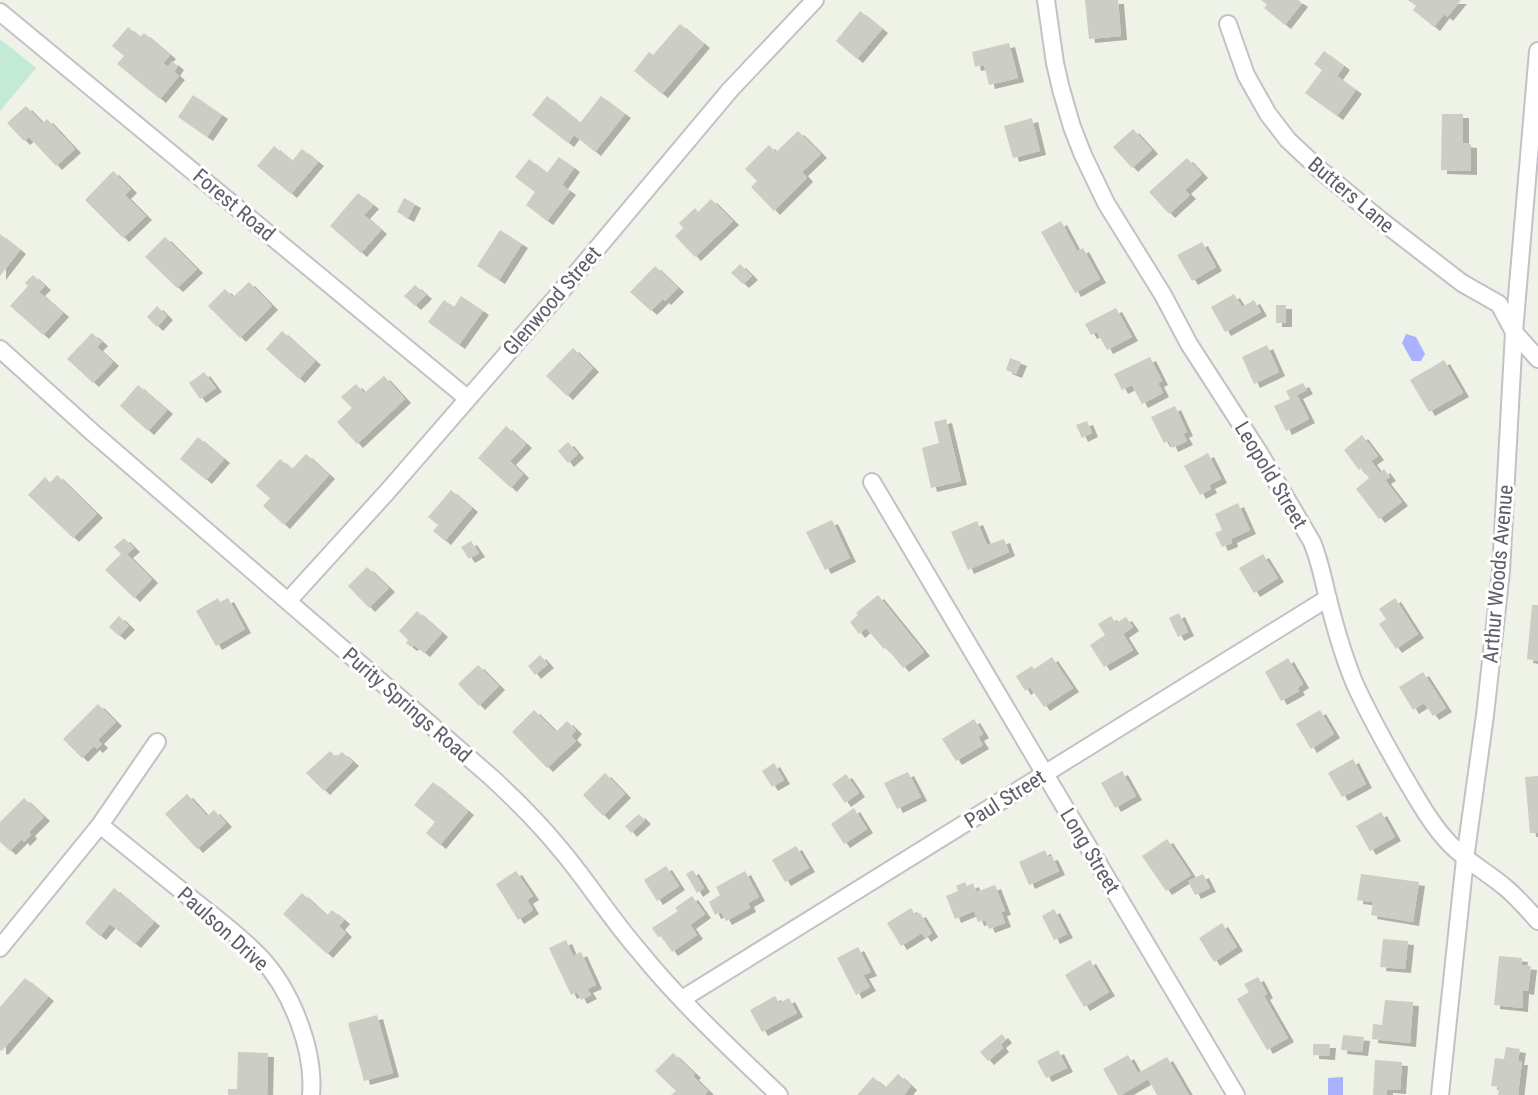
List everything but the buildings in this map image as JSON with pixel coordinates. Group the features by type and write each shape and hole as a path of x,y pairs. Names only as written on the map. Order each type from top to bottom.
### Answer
{"street":[{"name":"Glenwood Street","path":"288,601 387,492 581,268 730,90 815,0"},
{"name":"Leopold Street","path":"1046,0 1055,63 1072,127 1083,155 1106,202 1163,295 1189,344 1260,454 1312,542 1319,558 1342,651 1355,684 1377,728 1423,809 1448,842 1465,859 1508,890 1538,921"},
{"name":"Forest Road","path":"0,12 467,398"},
{"name":"Butters Lane","path":"1228,24 1246,75 1268,114 1288,140 1388,226 1462,283 1499,304 1514,332 1538,358"},
{"name":"Arthur Woods Avenue","path":"1440,1095 1465,859 1485,715 1501,571 1514,332 1538,51"},
{"name":"Purity Springs Road","path":"0,349 92,432 522,806 562,850 637,950 682,999 779,1095"},
{"name":"Long Street","path":"873,482 1236,1095"},
{"name":"Paul Street","path":"682,999 1328,598"},
{"path":"0,948 100,825 157,742"},
{"name":"Paulson Drive","path":"100,825 215,917 260,957 283,987 297,1018 309,1055 311,1095"}],"green space":[{"path":"0,39 36,68 0,111"}],"water":[{"path":"1406,334 1416,337 1425,354 1421,361 1412,361 1402,343"},
{"path":"1343,1077 1343,1095 1328,1095 1328,1078"}]}
